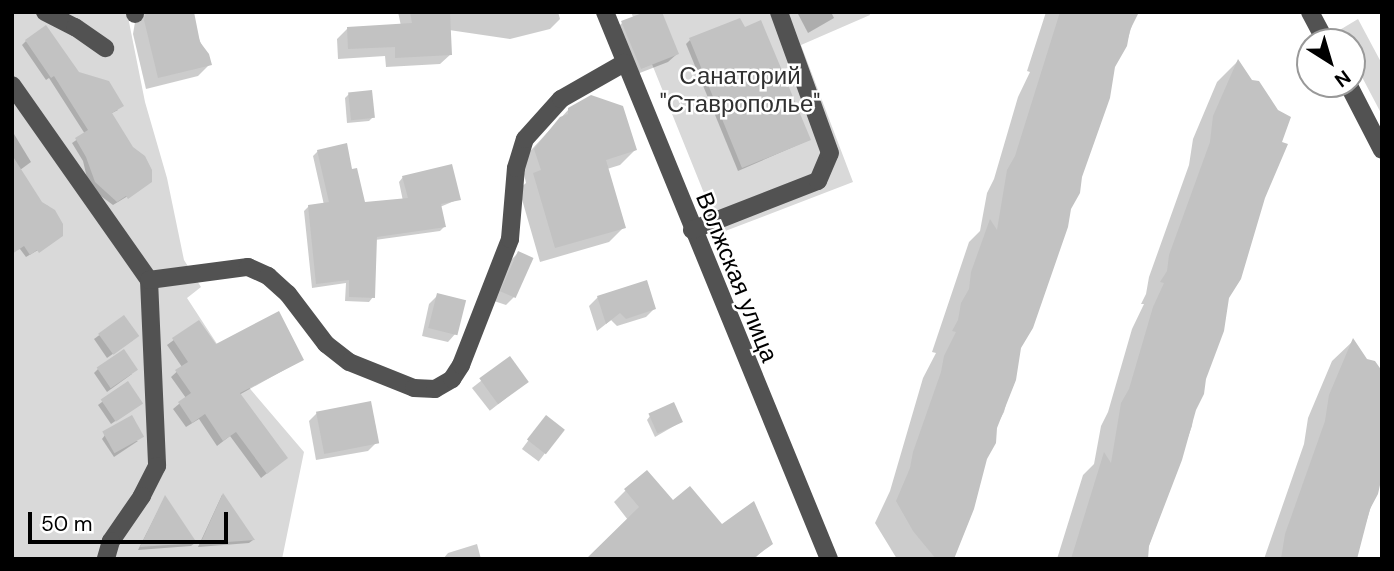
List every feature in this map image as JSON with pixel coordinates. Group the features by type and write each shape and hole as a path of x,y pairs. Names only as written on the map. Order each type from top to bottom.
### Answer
{"street":[{"path":"45,12 75,27 105,48"},
{"name":"Волжская улица","path":"605,12 828,559"},
{"path":"692,230 818,181 830,153 779,12"},
{"path":"1310,12 1319,28"},
{"path":"149,280 248,267 268,276 288,294 326,344 349,362 414,388 435,389 452,379 461,366 510,239 516,168 525,139 561,99 624,63"},
{"path":"12,85 149,280 157,466 142,496 111,541 106,559"},
{"path":"1355,98 1382,150"}],"green space":[{"path":"12,12 127,12 145,102 167,178 184,260 201,287 187,298 234,370 304,452 282,559 12,559"},
{"name":"Санаторий \"Ставрополье\"","path":"631,12 869,12 870,15 801,45 853,182 720,233"},
{"path":"1358,19 1363,28 1343,28"},
{"path":"1366,34 1382,64 1382,115 1366,85"}],"building":[{"path":"146,12 194,12 200,42 209,54 212,65 158,78 144,20"},
{"path":"410,12 450,12 452,55 395,58 395,47 348,49 347,27 412,23"},
{"path":"645,12 662,12 679,54 641,69 621,21"},
{"path":"1060,12 1139,12 1130,30 1127,46 1115,67 1110,98 1033,328 1021,348 1016,380 997,428 996,443 987,459 974,509 954,559 936,559 913,531 896,501 910,468 944,356 956,332 952,331 958,320 961,303 969,289 971,272 990,219 997,230 1007,170 1015,156"},
{"path":"740,18 745,27 761,20 811,140 742,168 689,38"},
{"path":"46,25 79,72 109,81 124,106 112,113 133,147 145,156 152,170 152,182 128,199 126,196 117,202 95,182 86,157 75,138 88,130 54,76 51,78 25,40"},
{"path":"1238,59 1252,80 1259,81 1278,110 1291,117 1282,142 1288,144 1265,198 1241,279 1229,298 1224,331 1206,379 1204,394 1196,410 1182,460 1149,546 1148,559 1071,559 1104,452 1111,463 1121,403 1129,389 1153,307 1164,283 1160,282 1167,271 1169,255 1210,142 1213,116"},
{"path":"372,90 375,118 351,120 348,93"},
{"path":"591,95 623,106 637,150 606,160 626,228 555,248 533,173 541,170 534,149 560,117 568,114 568,108"},
{"path":"347,143 352,169 357,168 365,202 408,198 402,176 452,164 461,200 441,204 446,227 377,237 375,298 349,297 349,280 316,284 308,205 329,202 317,150"},
{"path":"12,155 42,202 55,210 63,224 63,236 39,253 37,250 30,255 24,246 12,254"},
{"path":"518,251 534,258 516,298 500,291"},
{"path":"647,280 656,309 626,319 620,313 606,324 597,296"},
{"path":"437,293 466,300 457,335 428,328"},
{"path":"279,311 304,360 240,393 288,458 267,474 236,432 223,441 205,414 192,423 178,402 191,393 175,370 188,362 172,338 199,320 216,344"},
{"path":"124,315 139,336 113,355 98,334"},
{"path":"1353,338 1367,359 1375,361 1382,371 1382,476 1357,559 1281,559 1285,534 1325,421 1329,395"},
{"path":"124,349 138,370 111,388 97,367"},
{"path":"510,356 529,382 498,404 479,378"},
{"path":"128,381 143,403 116,422 101,399"},
{"path":"371,401 379,443 324,454 316,412"},
{"path":"674,402 683,422 657,433 648,413"},
{"path":"132,415 144,437 114,453 102,431"},
{"path":"546,415 565,430 546,454 527,439"},
{"path":"647,470 673,500 690,486 722,524 754,501 773,544 752,559 586,559 639,507 624,489"},
{"path":"223,493 255,540 200,544"},
{"path":"165,495 197,543 140,547"}]}
